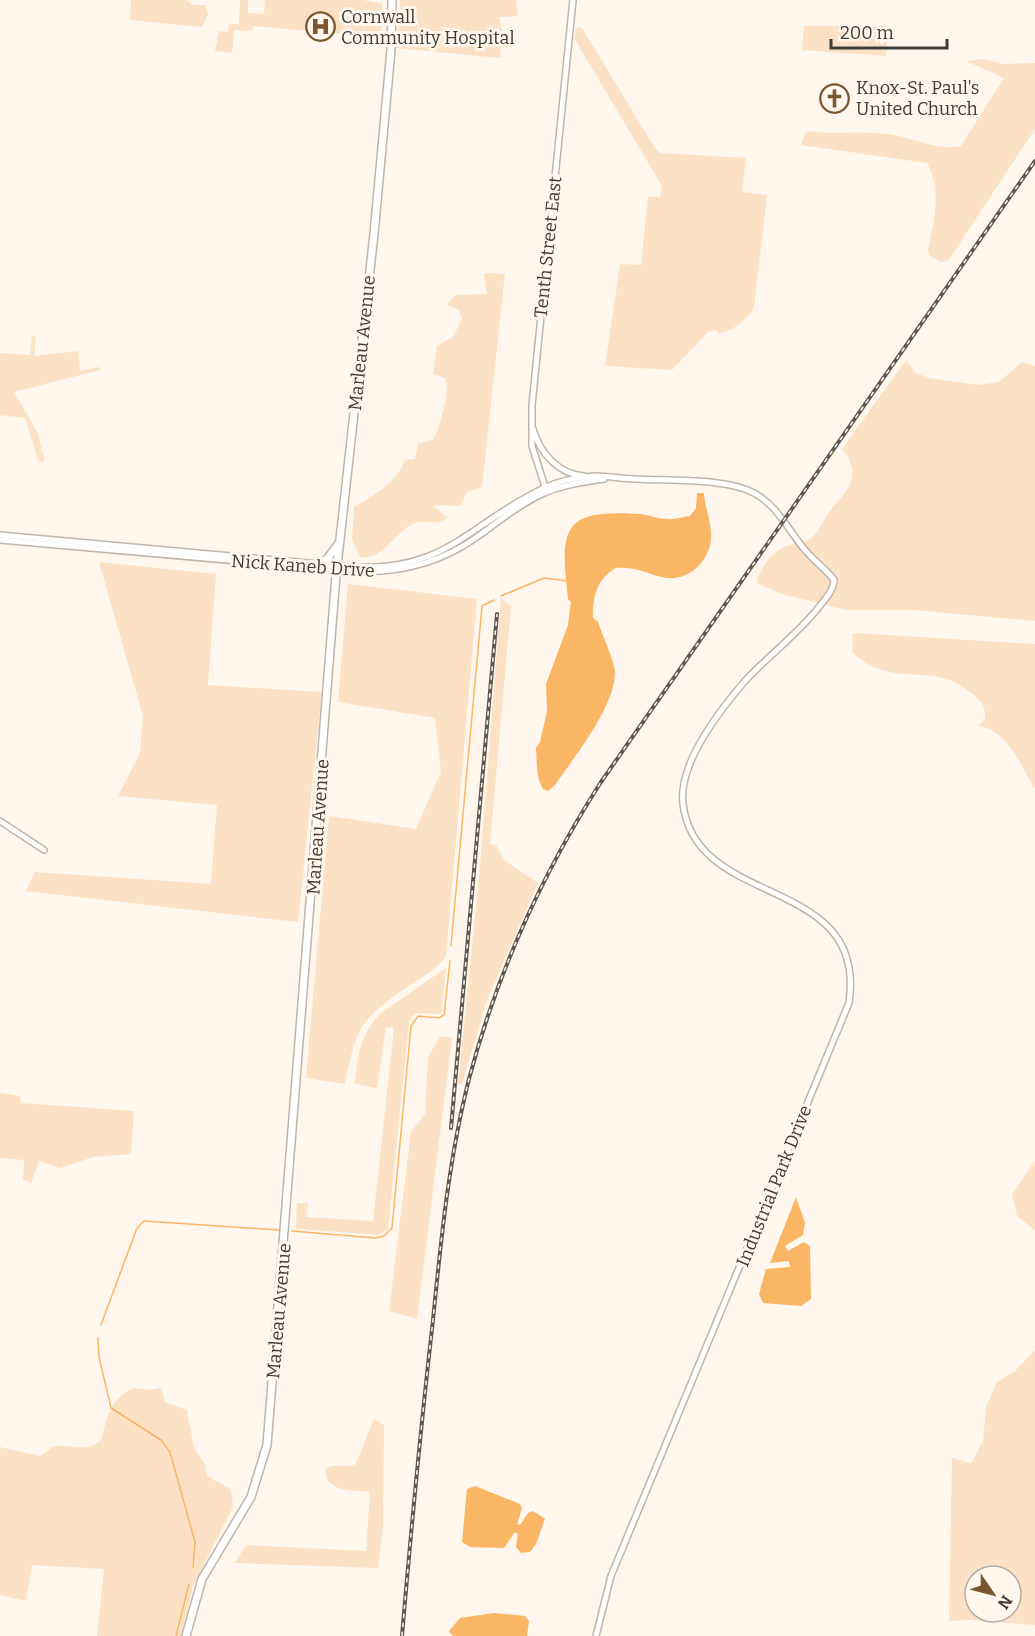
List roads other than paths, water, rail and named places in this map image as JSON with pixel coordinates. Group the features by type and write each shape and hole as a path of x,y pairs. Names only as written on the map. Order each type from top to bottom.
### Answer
{"main road":[{"name":"Marleau Avenue","path":"186,1636 202,1579 251,1497 267,1445 340,541 374,234 391,50 392,0"},
{"path":"321,563 328,558 340,541"}],"street":[{"name":"Tenth Street East","path":"546,489 532,446 532,418 573,0"},
{"path":"532,418 537,441 550,460 566,471 595,476"},
{"name":"Nick Kaneb Drive","path":"0,540 338,567 384,567 435,555 471,536 520,500 546,489 595,476 722,485 755,494 776,511 805,550 830,574 833,585 810,618 745,682 705,737 690,762 684,780 682,799"},
{"name":"Nick Kaneb Drive","path":"546,489 621,478"},
{"name":"Nick Kaneb Drive","path":"0,535 321,563 338,567"},
{"name":"Industrial Park Drive","path":"596,1636 611,1576 839,1029 849,1003 851,988 847,961 832,929 807,909 717,863 695,838 685,815 682,799"},
{"path":"0,821 44,850"}],"waterway":[{"path":"501,596 544,578 568,581"},
{"path":"451,946 482,606 494,600"},
{"path":"292,1231 375,1238 384,1236 392,1228 411,1026 418,1016 439,1018 444,1015 450,961"},
{"path":"101,1325 137,1228 144,1221 279,1230"},
{"path":"98,1338 99,1357 111,1408 161,1440 170,1452 195,1542 193,1567"},
{"path":"176,1636 189,1584"}],"railway":[{"path":"402,1636 424,1399 451,1169 462,1109 480,1040 523,925 559,852 601,782 1035,161"},
{"path":"451,1128 497,614"}],"place":[{"name":"Cornwall Community Hospital","path":"320,27"},
{"name":"Knox-St. Paul's United Church","path":"835,98"}]}
